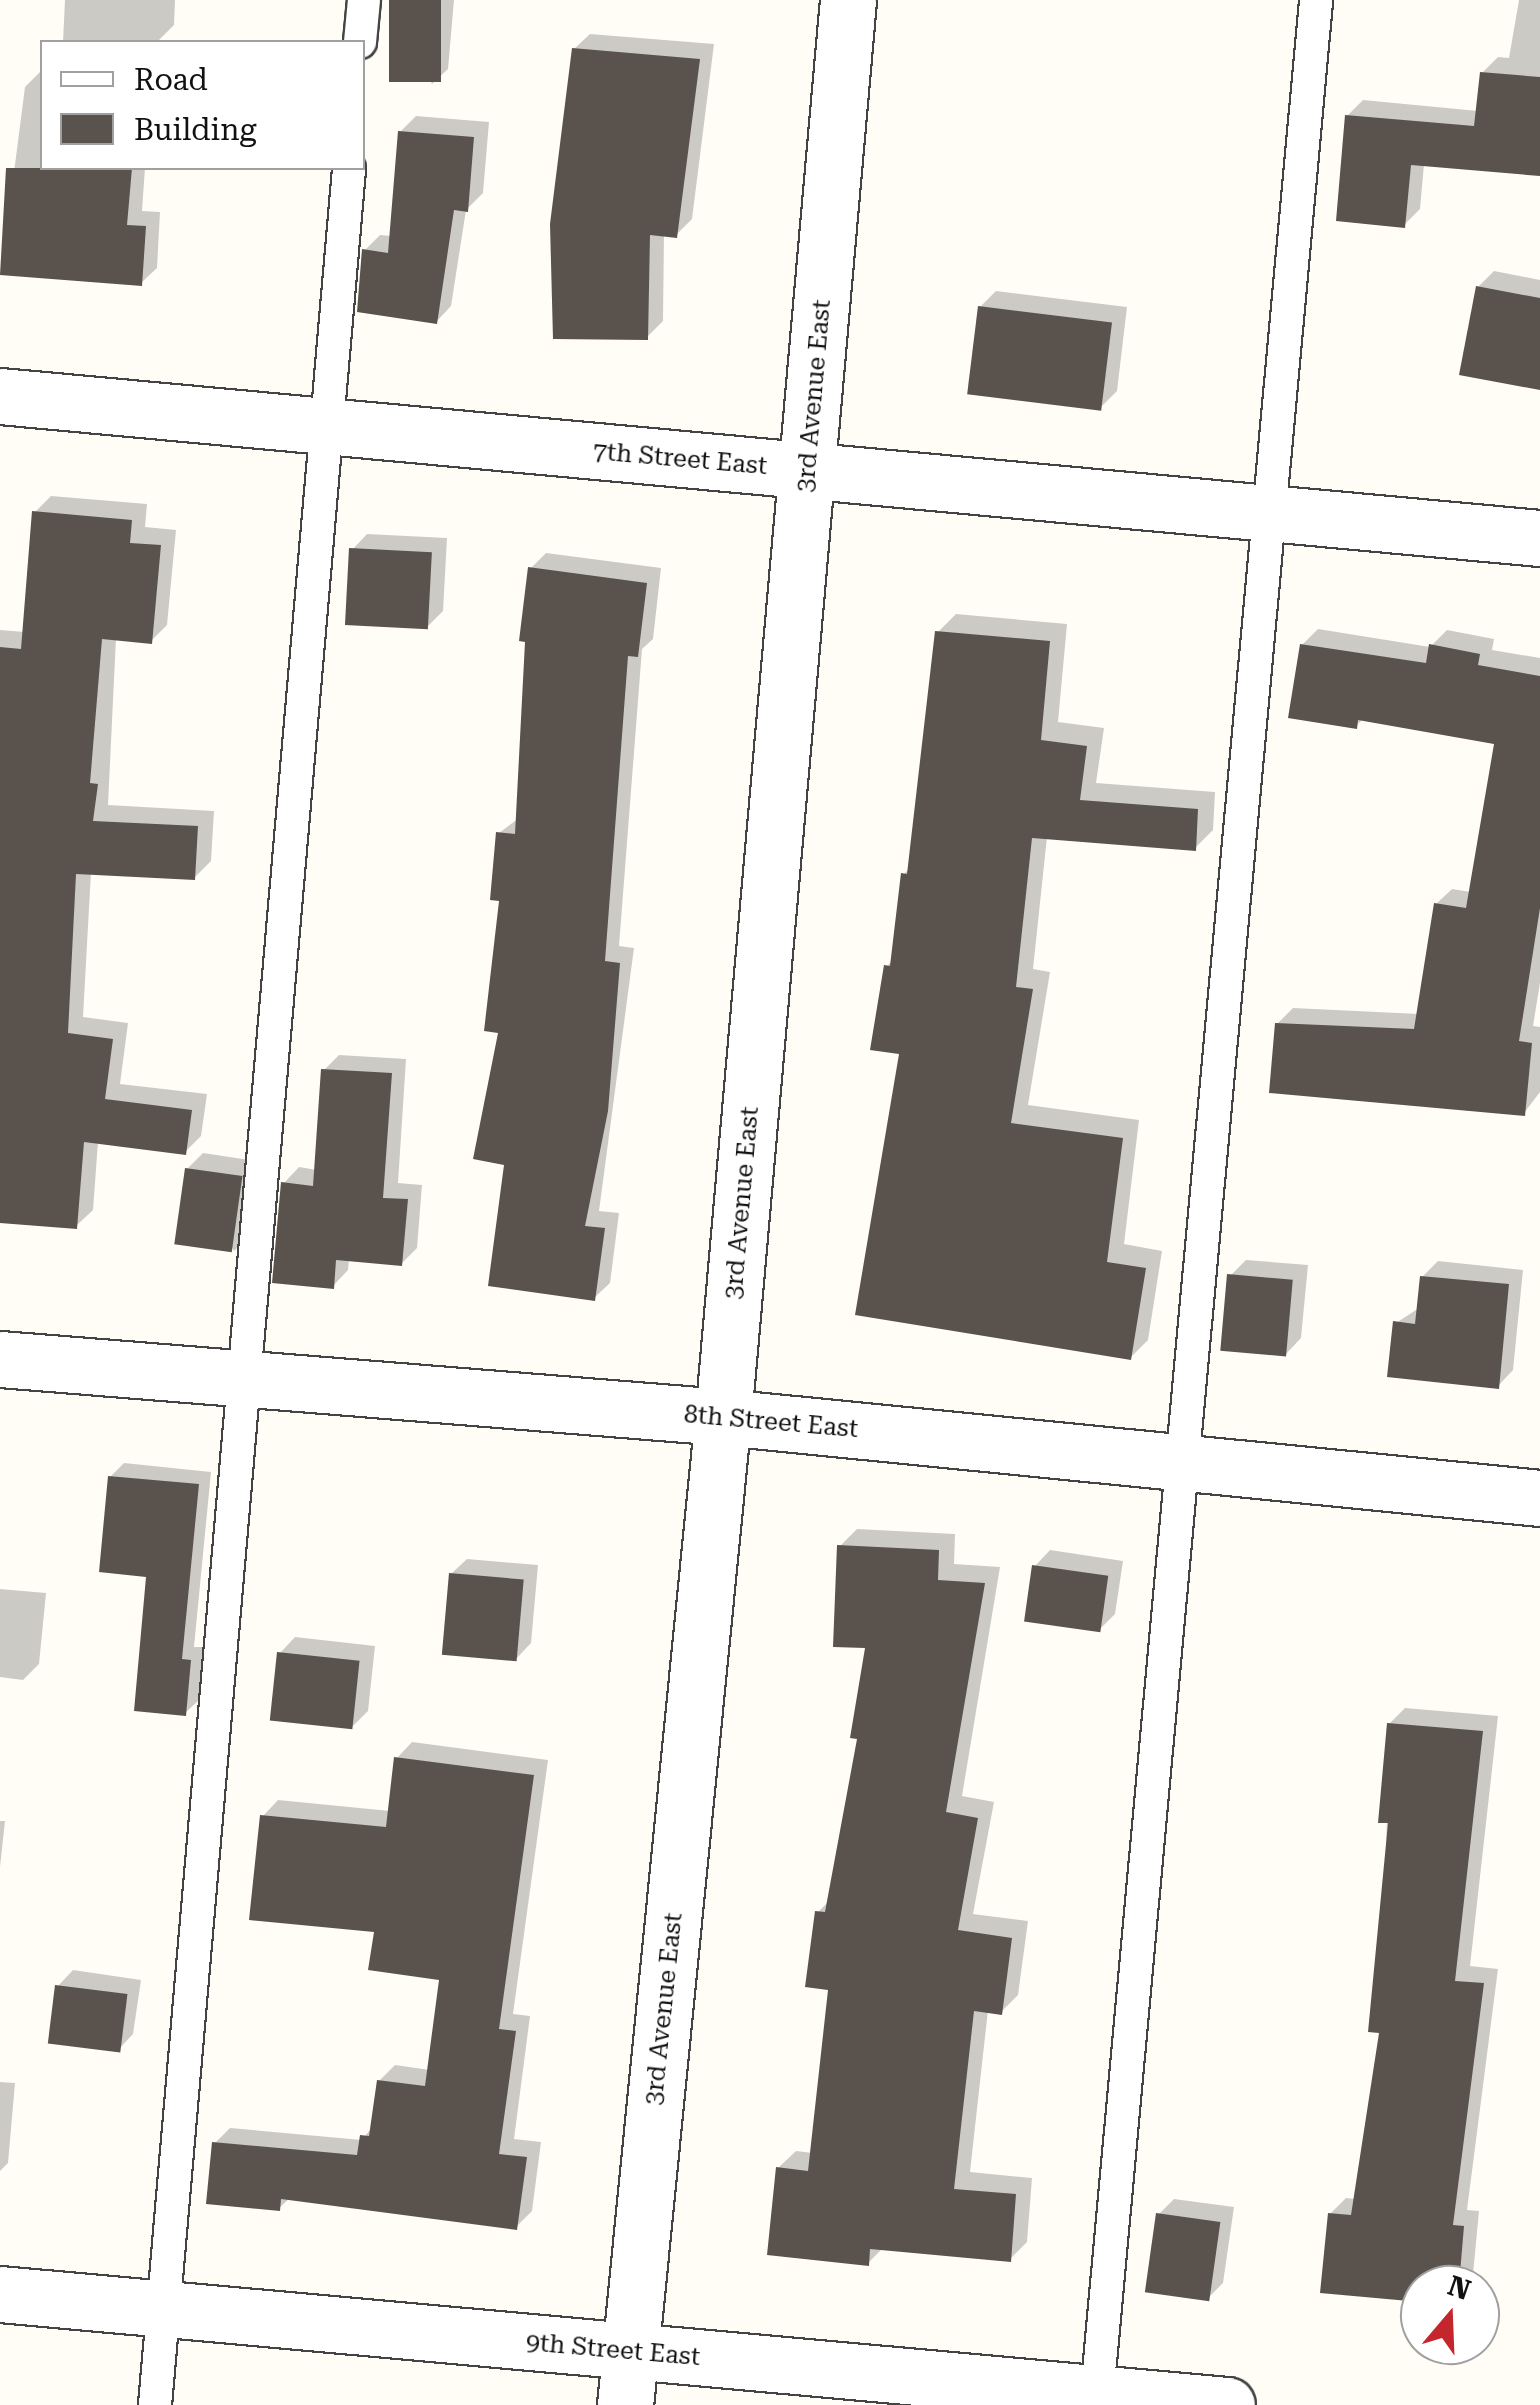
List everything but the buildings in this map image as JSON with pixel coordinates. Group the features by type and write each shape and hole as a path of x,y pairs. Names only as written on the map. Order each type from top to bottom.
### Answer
{"street":[{"name":"3rd Avenue East","path":"626,2405 723,1416 848,0"},
{"name":"7th Street East","path":"0,396 1540,538"},
{"name":"8th Street East","path":"0,1360 723,1416 1540,1498"},
{"name":"9th Street East","path":"0,2294 630,2351 1096,2399 1227,2405"}],"lane":[{"path":"360,40 364,0"},
{"path":"1096,2399 1316,0"},
{"path":"155,2405 349,170"}]}
